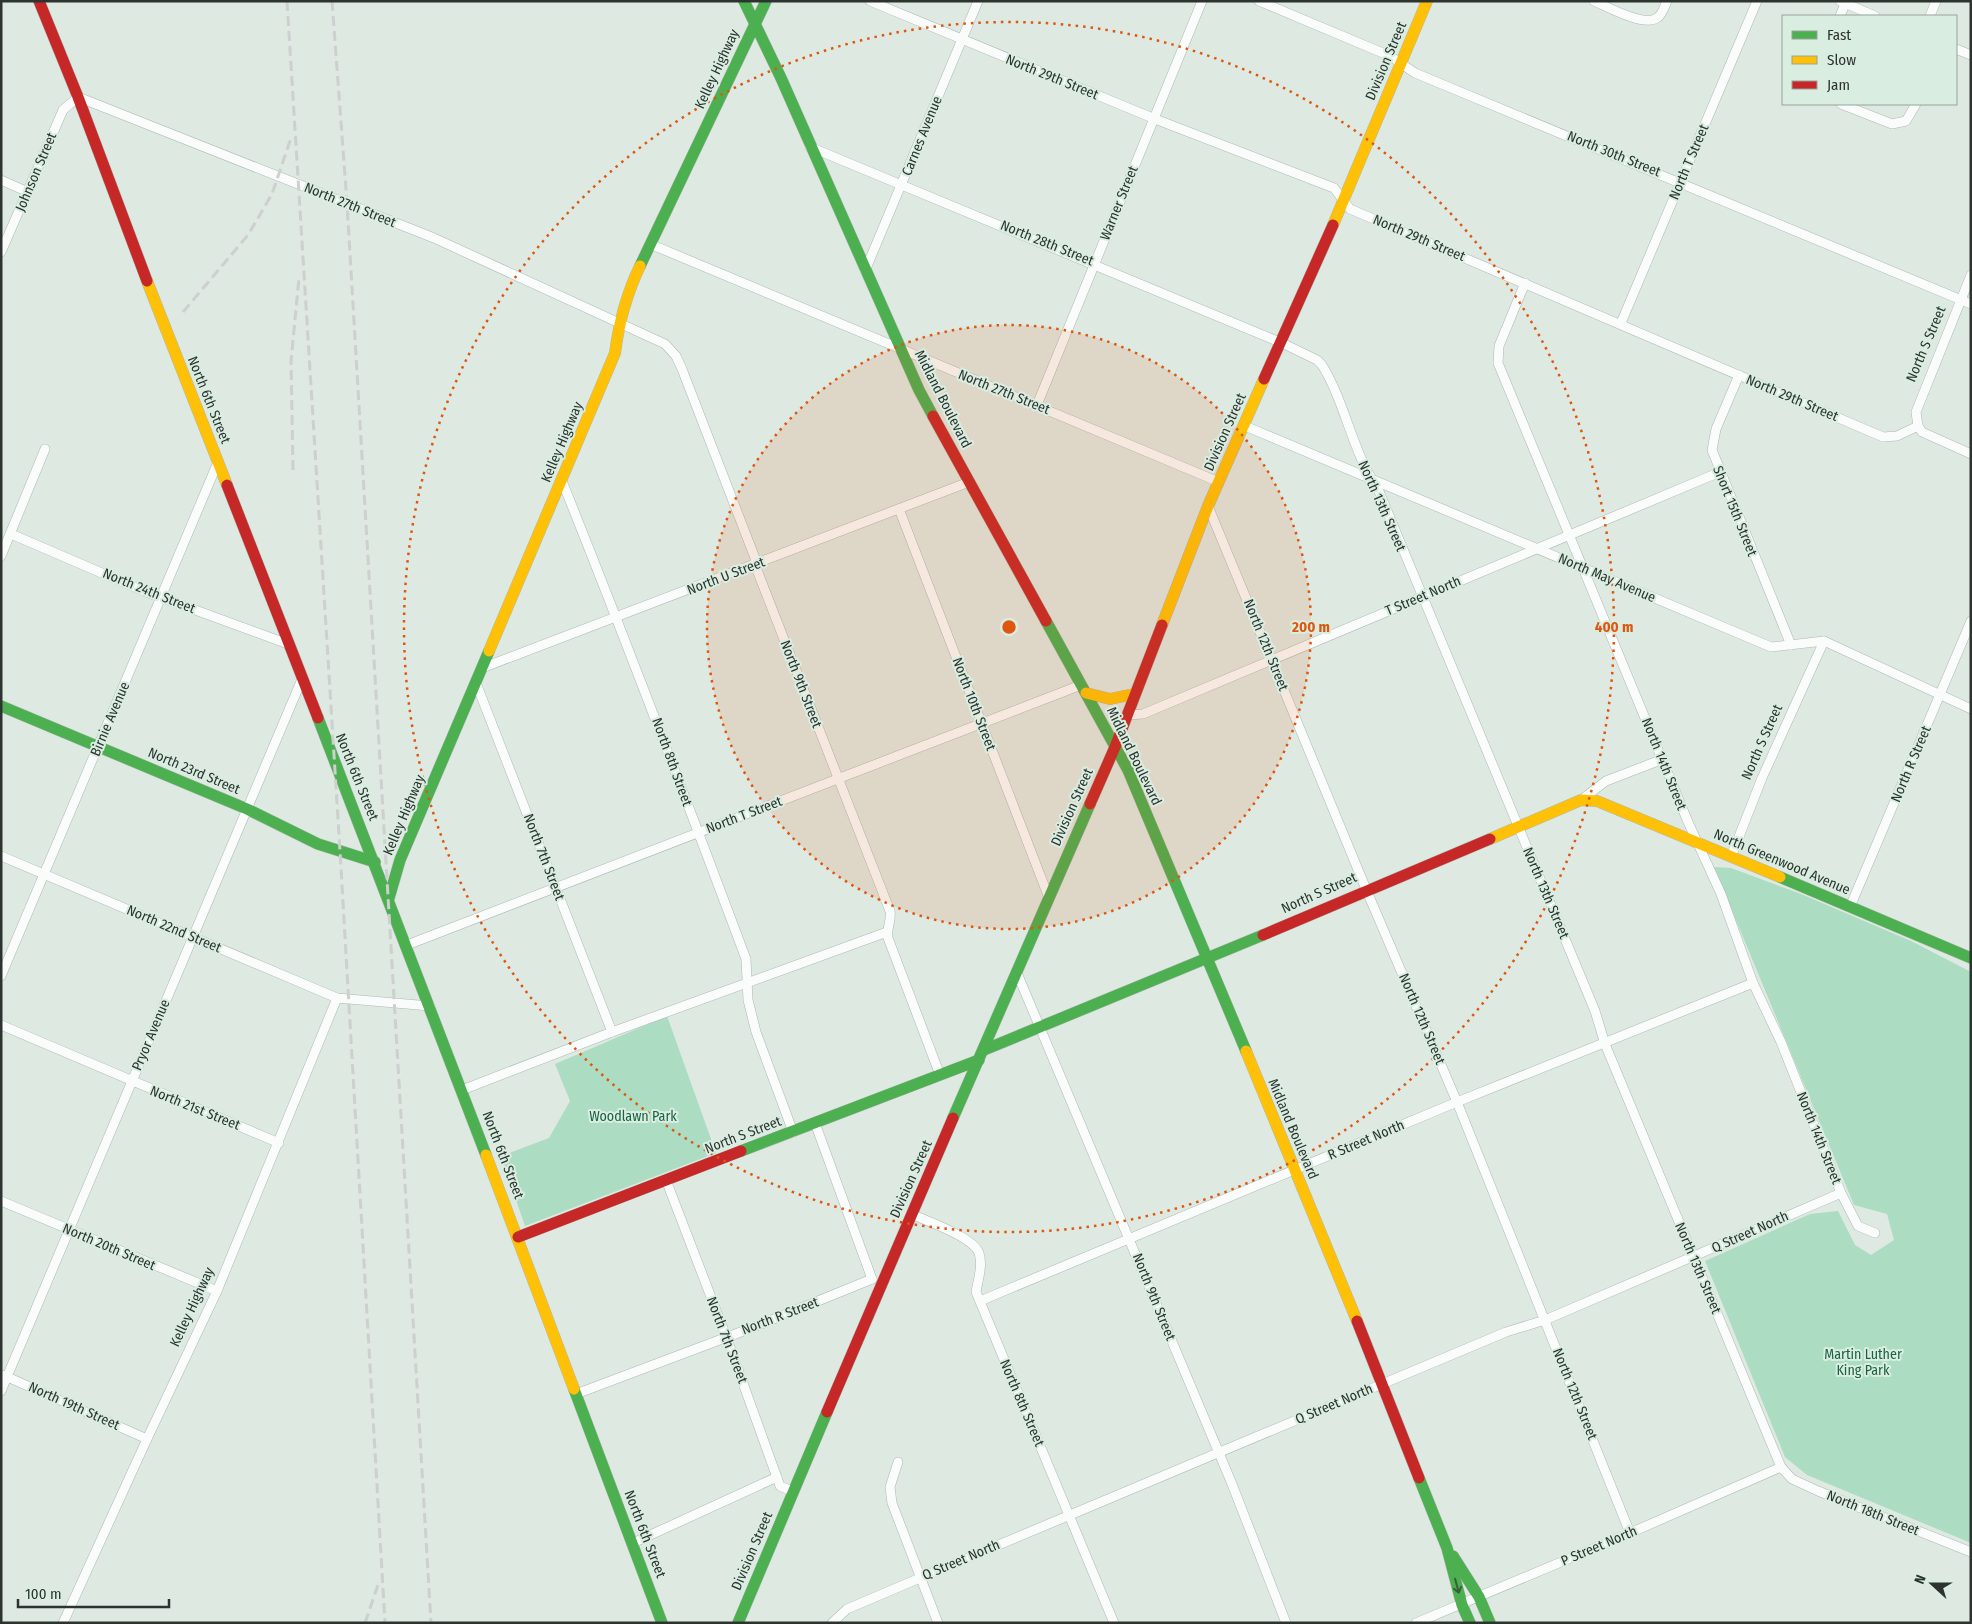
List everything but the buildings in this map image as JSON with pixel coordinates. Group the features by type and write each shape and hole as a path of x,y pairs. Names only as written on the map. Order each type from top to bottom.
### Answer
{"street":[{"name":"North 6th Street","path":"39,1 78,97 166,334 389,898 662,1623"},
{"name":"Midland Boulevard","path":"744,1 781,78 919,390 1128,770 1316,1219 1447,1548 1462,1605 1470,1623"},
{"name":"Kelley Highway","path":"389,898 400,860 615,353 619,322 628,291 766,1"},
{"name":"North 29th Street","path":"870,1 1154,119 1334,188 1350,209 1621,323 1883,437 1897,436 1918,426"},
{"name":"Carnes Avenue","path":"865,271 978,1"},
{"name":"Warner Street","path":"1037,405 1202,1"},
{"name":"North 30th Street","path":"1259,1 1401,62 1415,73 1971,304"},
{"name":"Division Street","path":"738,1623 911,1214 1115,747 1208,506 1282,343 1427,1"},
{"path":"1594,1 1643,21 1656,19 1661,14 1667,1"},
{"name":"North T Street","path":"1621,323 1757,1"},
{"path":"1930,15 1936,1"},
{"path":"1840,15 1842,2 1873,15"},
{"path":"1957,49 1971,55"},
{"name":"Johnson Street","path":"1,252 63,110 78,97"},
{"name":"North 27th Street","path":"78,97 434,238 619,322"},
{"path":"1844,105 1892,124 1906,121 1915,105"},
{"name":"North 28th Street","path":"810,146 1095,263 1282,343"},
{"path":"1,180 28,192"},
{"name":"North 27th Street","path":"650,244 1219,482"},
{"name":"North S Street","path":"1918,426 1916,412 1918,403 1971,275"},
{"name":"North 14th Street","path":"1525,282 1497,355 1662,759 1697,843 1721,894 1753,983 1781,1042 1841,1193 1858,1226 1875,1234"},
{"name":"North 9th Street","path":"619,322 666,344 676,356 890,911 891,918 887,932 940,1075"},
{"name":"North 13th Street","path":"1282,343 1317,360 1322,365 1355,442 1364,469 1378,489 1595,1012 1605,1044 1781,1467"},
{"name":"Short 15th Street","path":"1740,375 1713,440 1712,450 1791,645"},
{"name":"North May Avenue","path":"1245,426 1771,646 1791,645 1813,640 1824,641 1971,709"},
{"path":"1918,426 1927,434 1971,454"},
{"path":"1,556 45,449"},
{"name":"Birnie Avenue","path":"1,976 218,462"},
{"name":"T Street North","path":"1126,715 1144,714 1720,472"},
{"name":"North 8th Street","path":"562,481 746,959 748,1000 756,1032 793,1132"},
{"name":"North U Street","path":"482,668 969,482"},
{"name":"North 12th Street","path":"1208,506 1366,889 1457,1102 1630,1533"},
{"name":"North 10th Street","path":"899,510 1049,898"},
{"name":"North 24th Street","path":"11,534 161,597 288,644"},
{"name":"North R Street","path":"1850,907 1971,621"},
{"name":"North S Street","path":"1731,857 1762,778 1824,641"},
{"name":"Pryor Avenue","path":"1,1391 4,1376 132,1082 302,679"},
{"name":"North 7th Street","path":"476,683 612,1032"},
{"path":"1083,689 1110,699 1134,694"},
{"name":"North T Street","path":"407,945 982,724 1083,689"},
{"name":"North 23rd Street","path":"1,706 247,809 318,844 375,862"},
{"name":"North S Street","path":"518,1237 940,1075 1040,1026 1206,959 1366,889 1580,800 1606,781 1662,759"},
{"name":"North Greenwood Avenue","path":"1580,800 1597,801 1613,807 1971,958"},
{"name":"North 22nd Street","path":"1,856 337,998 430,1006"},
{"path":"462,1090 612,1032 887,932"},
{"name":"North 9th Street","path":"1017,973 1130,1239 1286,1623"},
{"name":"R Street North","path":"980,1301 1457,1102 1753,983"},
{"name":"Kelley Highway","path":"63,1623 217,1291 337,998"},
{"name":"North 21st Street","path":"1,1026 279,1143"},
{"path":"815,1123 872,1278 883,1283"},
{"name":"North 7th Street","path":"666,1180 726,1336 780,1486 794,1492"},
{"name":"Q Street North","path":"832,1623 847,1609 1506,1332 1545,1320 1841,1193"},
{"name":"North 20th Street","path":"1,1201 217,1291"},
{"name":"North 8th Street","path":"911,1214 961,1237 977,1250 981,1263 976,1292 1114,1623"},
{"name":"North R Street","path":"576,1394 872,1278"},
{"name":"North 19th Street","path":"4,1376 147,1439"},
{"path":"898,1462 890,1487 892,1503 938,1623"},
{"name":"P Street North","path":"1416,1623 1462,1605 1479,1596 1781,1467"},
{"name":"North 18th Street","path":"1781,1467 1792,1479 1818,1491 1971,1552"},
{"path":"633,1543 777,1477"},
{"name":"Midland Boulevard","path":"1447,1548 1479,1596 1490,1623"}],"green space":[{"name":"Martin Luther King Park","path":"1714,867 1731,868 1801,894 1911,941 1971,972 1971,1543 1807,1475 1785,1457 1705,1261 1810,1214 1838,1211 1855,1245 1871,1255 1894,1240 1887,1214 1854,1205"},
{"name":"Woodlawn Park","path":"667,1016 716,1153 525,1226 501,1156 549,1138 570,1101 555,1064"}],"railway":[{"path":"287,1 340,851 385,1623"},
{"path":"332,1 347,203 431,1623"},
{"path":"183,312 248,235 272,194 291,138"},
{"path":"293,470 291,361 299,278"},
{"path":"365,1623 379,1582"}],"traffic: fast":[{"path":"744,1 781,78 919,390 933,416"},
{"path":"640,266 766,1"},
{"path":"1046,621 1128,770 1246,1051"},
{"path":"389,898 400,860 489,651"},
{"path":"1,706 247,809 318,844 375,862"},
{"path":"318,718 486,1155"},
{"path":"953,1118 1090,804"},
{"path":"1780,877 1971,958"},
{"path":"984,1050 1263,935"},
{"path":"741,1151 979,1060"},
{"path":"574,1389 662,1623"},
{"path":"738,1623 827,1412"},
{"path":"1419,1478 1447,1548 1462,1605 1470,1623"},
{"path":"1453,1556 1479,1597 1490,1623"}],"traffic: slow":[{"path":"1333,225 1427,1"},
{"path":"489,651 615,353 624,309 640,266"},
{"path":"147,281 227,485"},
{"path":"1162,625 1208,506 1264,379"},
{"path":"1086,693 1110,699 1134,694"},
{"path":"1490,839 1581,800 1597,801 1780,877"},
{"path":"1246,1051 1357,1321"},
{"path":"486,1155 574,1389"}],"traffic: jam":[{"path":"39,1 78,97 147,281"},
{"path":"1264,379 1333,225"},
{"path":"933,416 1046,621"},
{"path":"227,485 318,718"},
{"path":"1090,804 1115,747 1162,625"},
{"path":"1263,935 1490,839"},
{"path":"827,1412 953,1118"},
{"path":"518,1237 741,1151"},
{"path":"1357,1321 1419,1478"}]}
